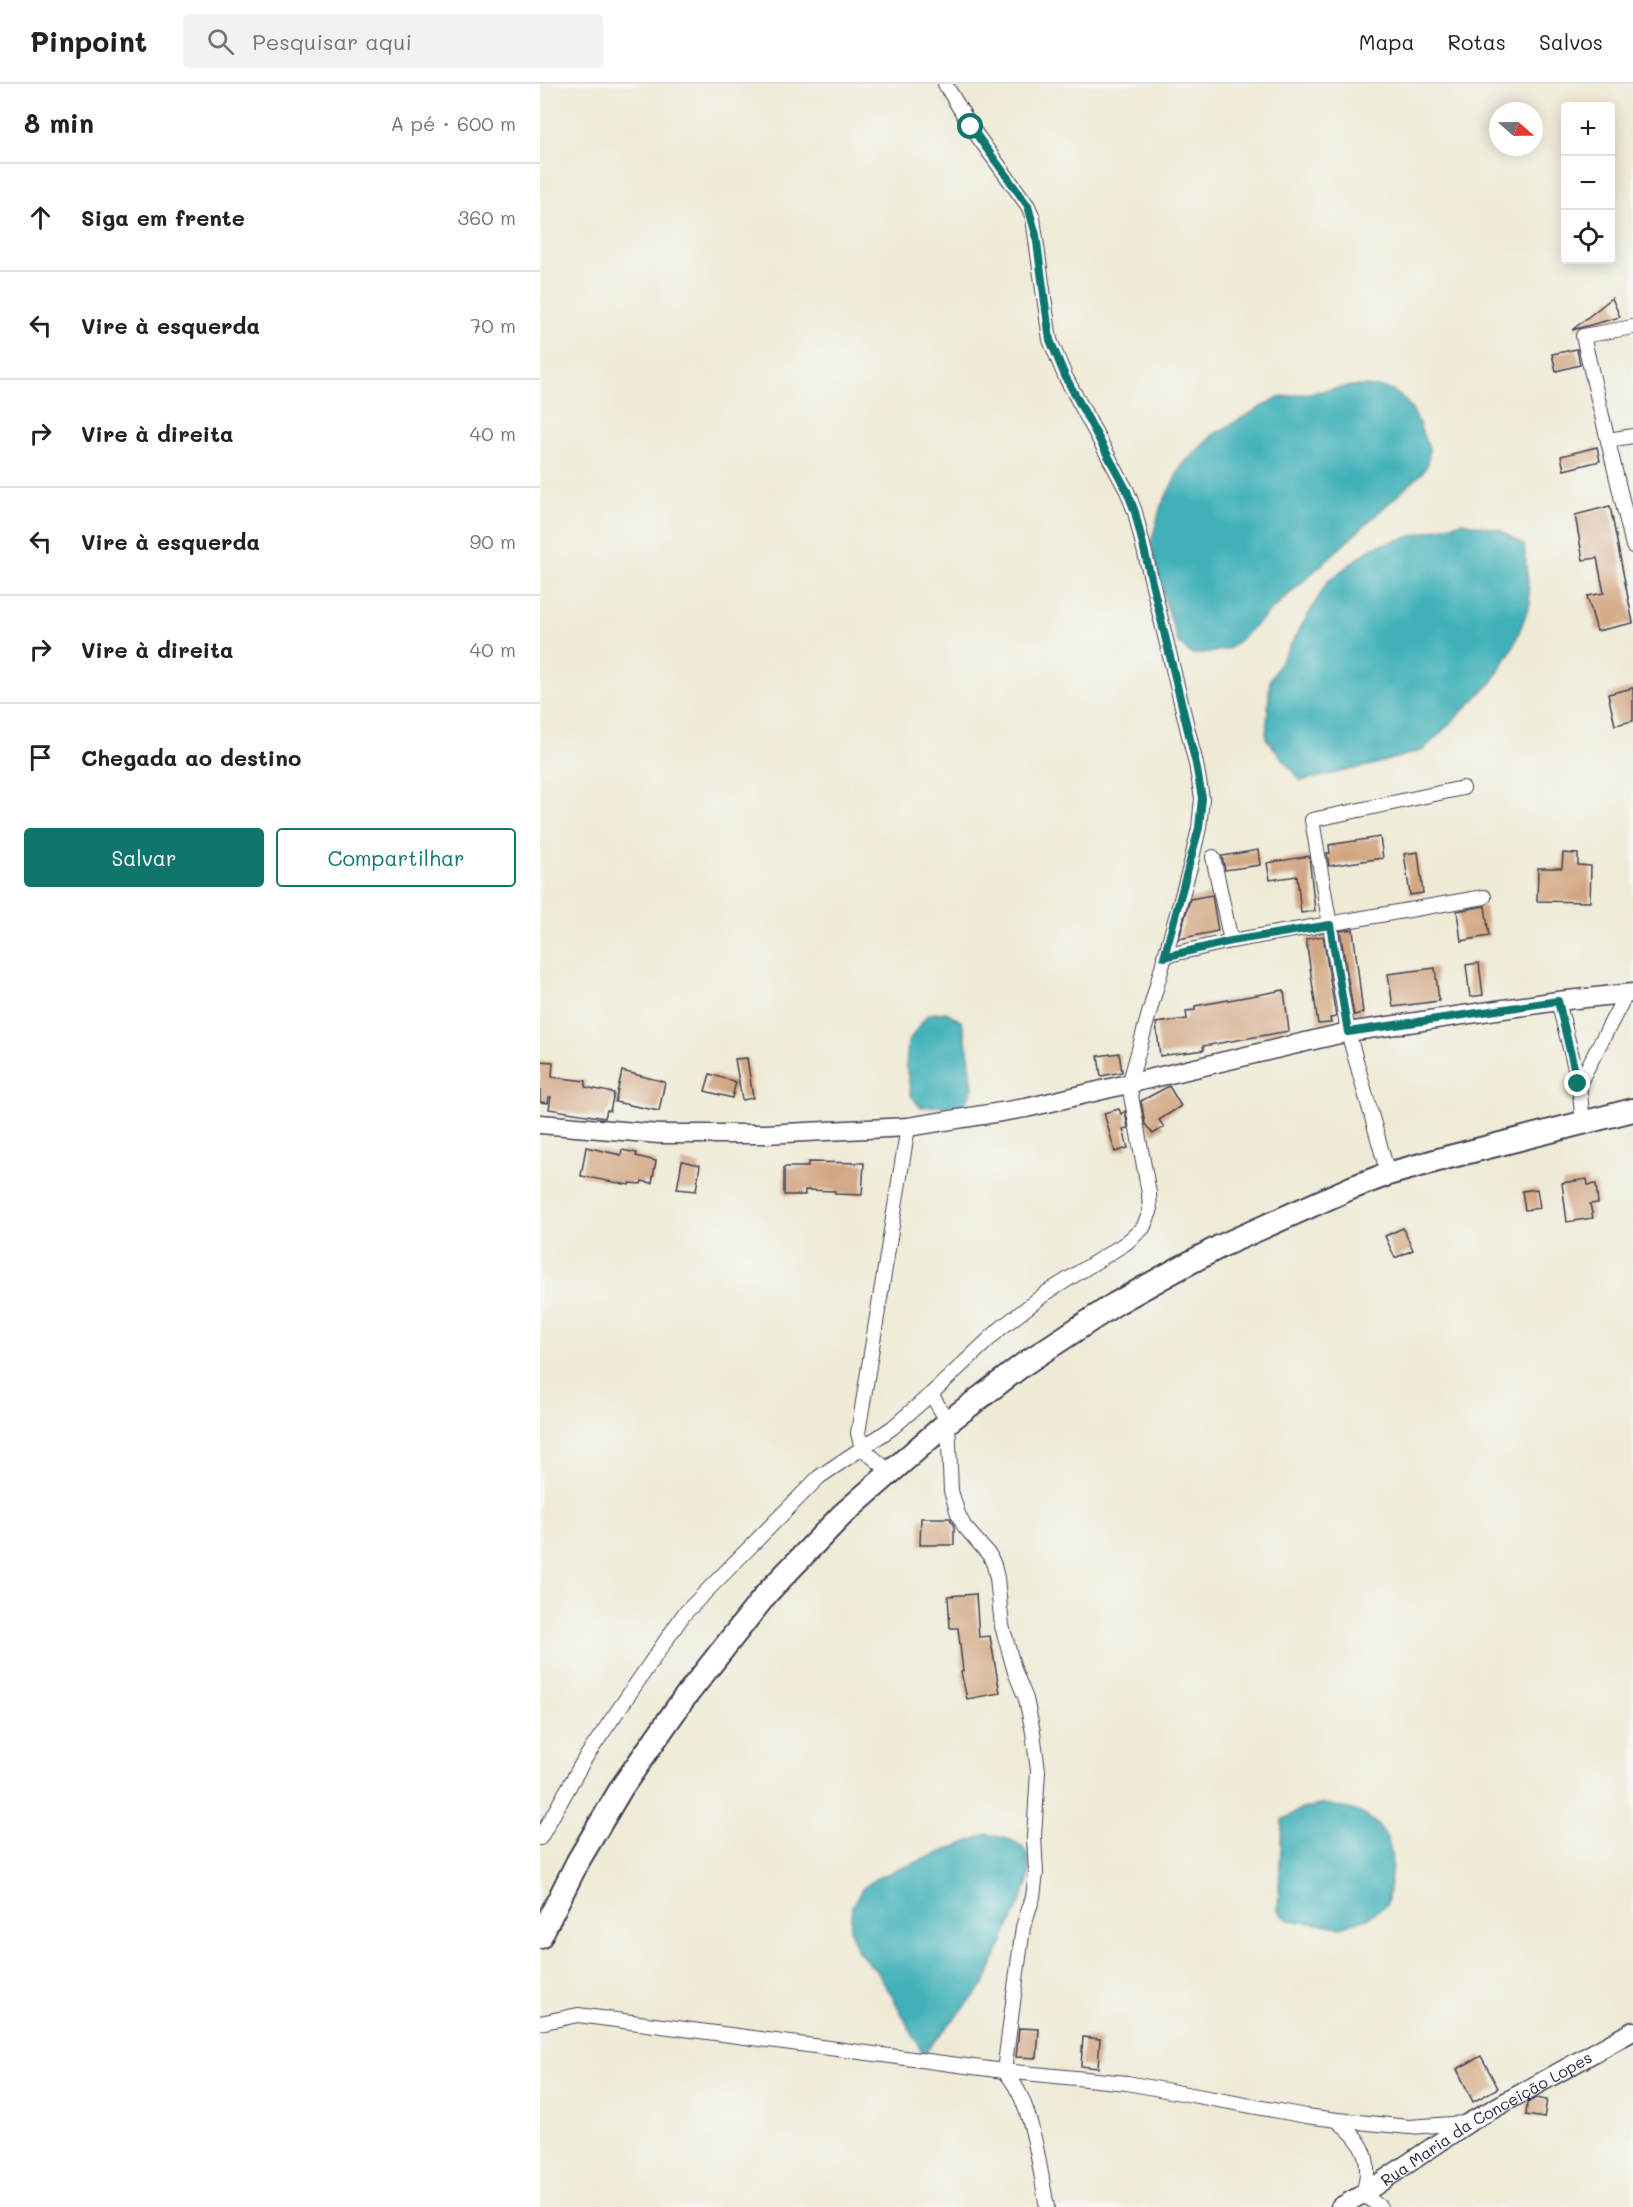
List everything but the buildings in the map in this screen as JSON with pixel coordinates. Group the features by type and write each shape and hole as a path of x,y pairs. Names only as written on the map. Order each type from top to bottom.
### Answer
{"main road":[{"path":"540,1937 578,1861 622,1787 682,1701 768,1592 842,1515 890,1472 948,1422 1024,1364 1115,1304 1221,1246 1351,1188 1388,1174 1633,1110"}],"street":[{"path":"540,1838 584,1760 684,1614 819,1477 892,1428 1010,1321 1046,1293 1126,1244 1143,1228 1150,1212 1149,1193 1129,1085 1199,828 1202,798 1196,764 1135,512 1127,491 1065,376 1050,340 1036,235 1028,206 971,127 945,84"},
{"path":"1633,327 1583,336 1633,546"},
{"path":"1608,440 1633,436"},
{"path":"1388,1174 1348,1032 1312,820 1463,788"},
{"path":"1213,857 1231,941"},
{"path":"1164,957 1231,941 1484,897"},
{"path":"540,1124 659,1134 765,1134 908,1127 1026,1108 1348,1032 1558,1001 1629,994"},
{"path":"1578,1084 1629,994"},
{"path":"1558,1001 1578,1084 1583,1123"},
{"path":"890,1472 862,1448 858,1433 908,1127"},
{"path":"931,1394 948,1422 951,1491 964,1526 981,1544 994,1564 998,1578 1002,1626 1026,1699 1038,1770 1034,1827 1036,1873 1033,1897 1023,1926 1004,2071"},
{"path":"540,2023 578,2015 1004,2071 1127,2083 1338,2120 1409,2127 1468,2123"},
{"name":"Rua Maria da Conceição Lopes","path":"1340,2207 1468,2123 1633,2031"},
{"path":"1004,2071 1021,2093 1047,2207"},
{"path":"1338,2120 1358,2139 1365,2155 1368,2172 1363,2194 1380,2207"}],"water":[{"path":"1353,386 1384,388 1406,401 1429,447 1428,463 1423,472 1230,648 1191,654 1178,642 1151,543 1161,506 1182,465 1214,434 1277,398"},
{"path":"1462,522 1500,530 1524,545 1530,604 1514,645 1493,681 1423,750 1372,765 1301,781 1266,738 1270,680 1328,581 1373,547"},
{"path":"946,1012 962,1022 973,1088 965,1105 920,1107 911,1095 906,1066 908,1042 928,1014"},
{"path":"1325,1804 1354,1810 1374,1822 1383,1831 1391,1853 1391,1878 1387,1904 1367,1918 1341,1927 1289,1920 1278,1912 1282,1820 1301,1809"},
{"path":"987,1834 1008,1839 1023,1848 1029,1863 1027,1886 984,1985 923,2054 878,1973 858,1951 850,1931 852,1906 862,1889 877,1878"}],"route":[{"path":"971,127 1028,206 1033,218 1050,340 1065,376 1121,479 1135,512 1196,764 1202,798 1199,828 1164,957 1231,941 1330,925 1348,1032 1558,1001 1578,1084"}]}
